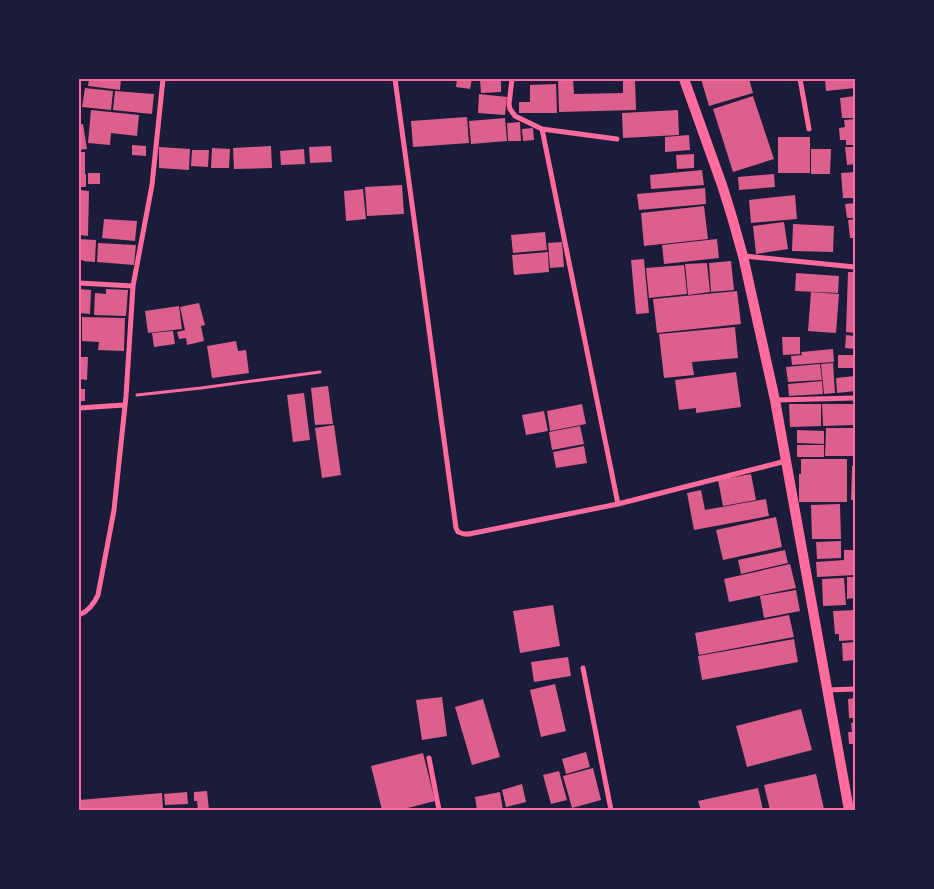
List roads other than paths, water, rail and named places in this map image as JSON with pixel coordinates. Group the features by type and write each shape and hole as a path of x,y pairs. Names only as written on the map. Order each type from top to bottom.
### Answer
{"main road":[{"path":"684,79 722,186 743,256 775,400 850,810"}],"street":[{"path":"79,615 88,610 98,595 114,510 126,396 133,286 152,185 163,79"},
{"path":"395,79 458,532 470,534 618,504 786,461"},
{"path":"512,79 509,104 515,116 542,129 617,139"},
{"path":"800,79 810,129"},
{"path":"542,129 618,504"},
{"path":"743,256 855,267"},
{"path":"79,283 133,286"},
{"path":"775,400 855,398"},
{"path":"79,408 124,405"},
{"path":"582,668 611,810"},
{"path":"827,690 855,689"},
{"path":"429,758 439,810"}]}
